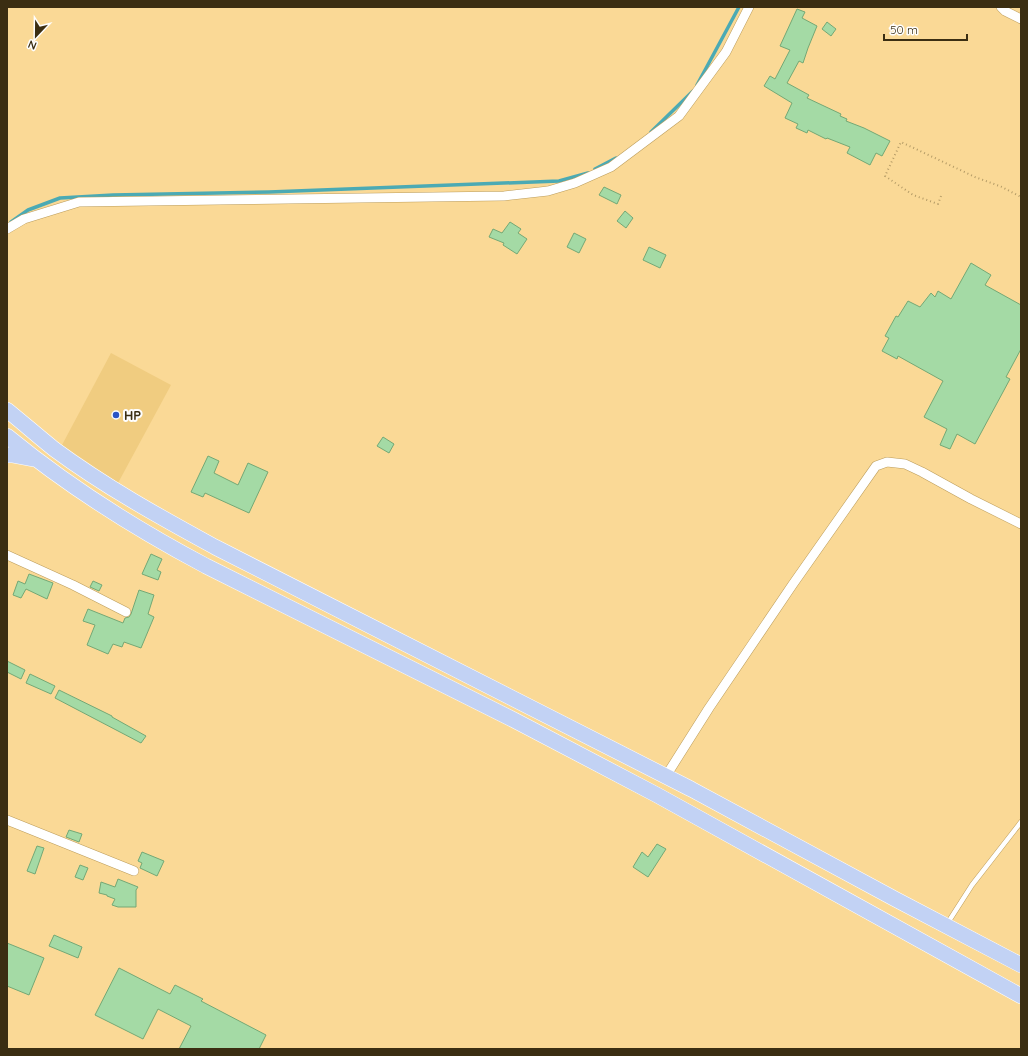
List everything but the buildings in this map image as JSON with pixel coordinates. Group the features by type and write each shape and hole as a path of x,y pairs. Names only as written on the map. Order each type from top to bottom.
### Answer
{"highway":[{"path":"7,410 54,448 93,476 154,514 666,776 1021,965"},
{"path":"7,436 59,477 157,540 213,570 514,720 657,795 1021,996"},
{"path":"7,455 24,457 38,461"}],"street":[{"path":"7,229 24,219 79,202 504,196 548,191 575,183 611,166 679,116 726,52 749,7"},
{"path":"1001,7 1005,11 1021,19"},
{"path":"666,776 708,708 876,466 887,462 905,464 1021,524"},
{"path":"7,555 73,585 126,612"},
{"path":"7,820 134,871"}],"lane":[{"path":"946,926 972,884 1021,822"}],"path":[{"path":"941,196 938,204 913,195 885,176 901,142 1021,197"}],"shaded area":[{"name":"HP","path":"111,353 171,385 118,483 62,445"}],"waterway":[{"path":"697,85 739,7"},
{"path":"651,132 693,91"},
{"path":"595,169 616,158"},
{"path":"11,222 28,210 60,198 559,181 588,173"}],"place":[{"name":"HP","path":"116,415"}]}
